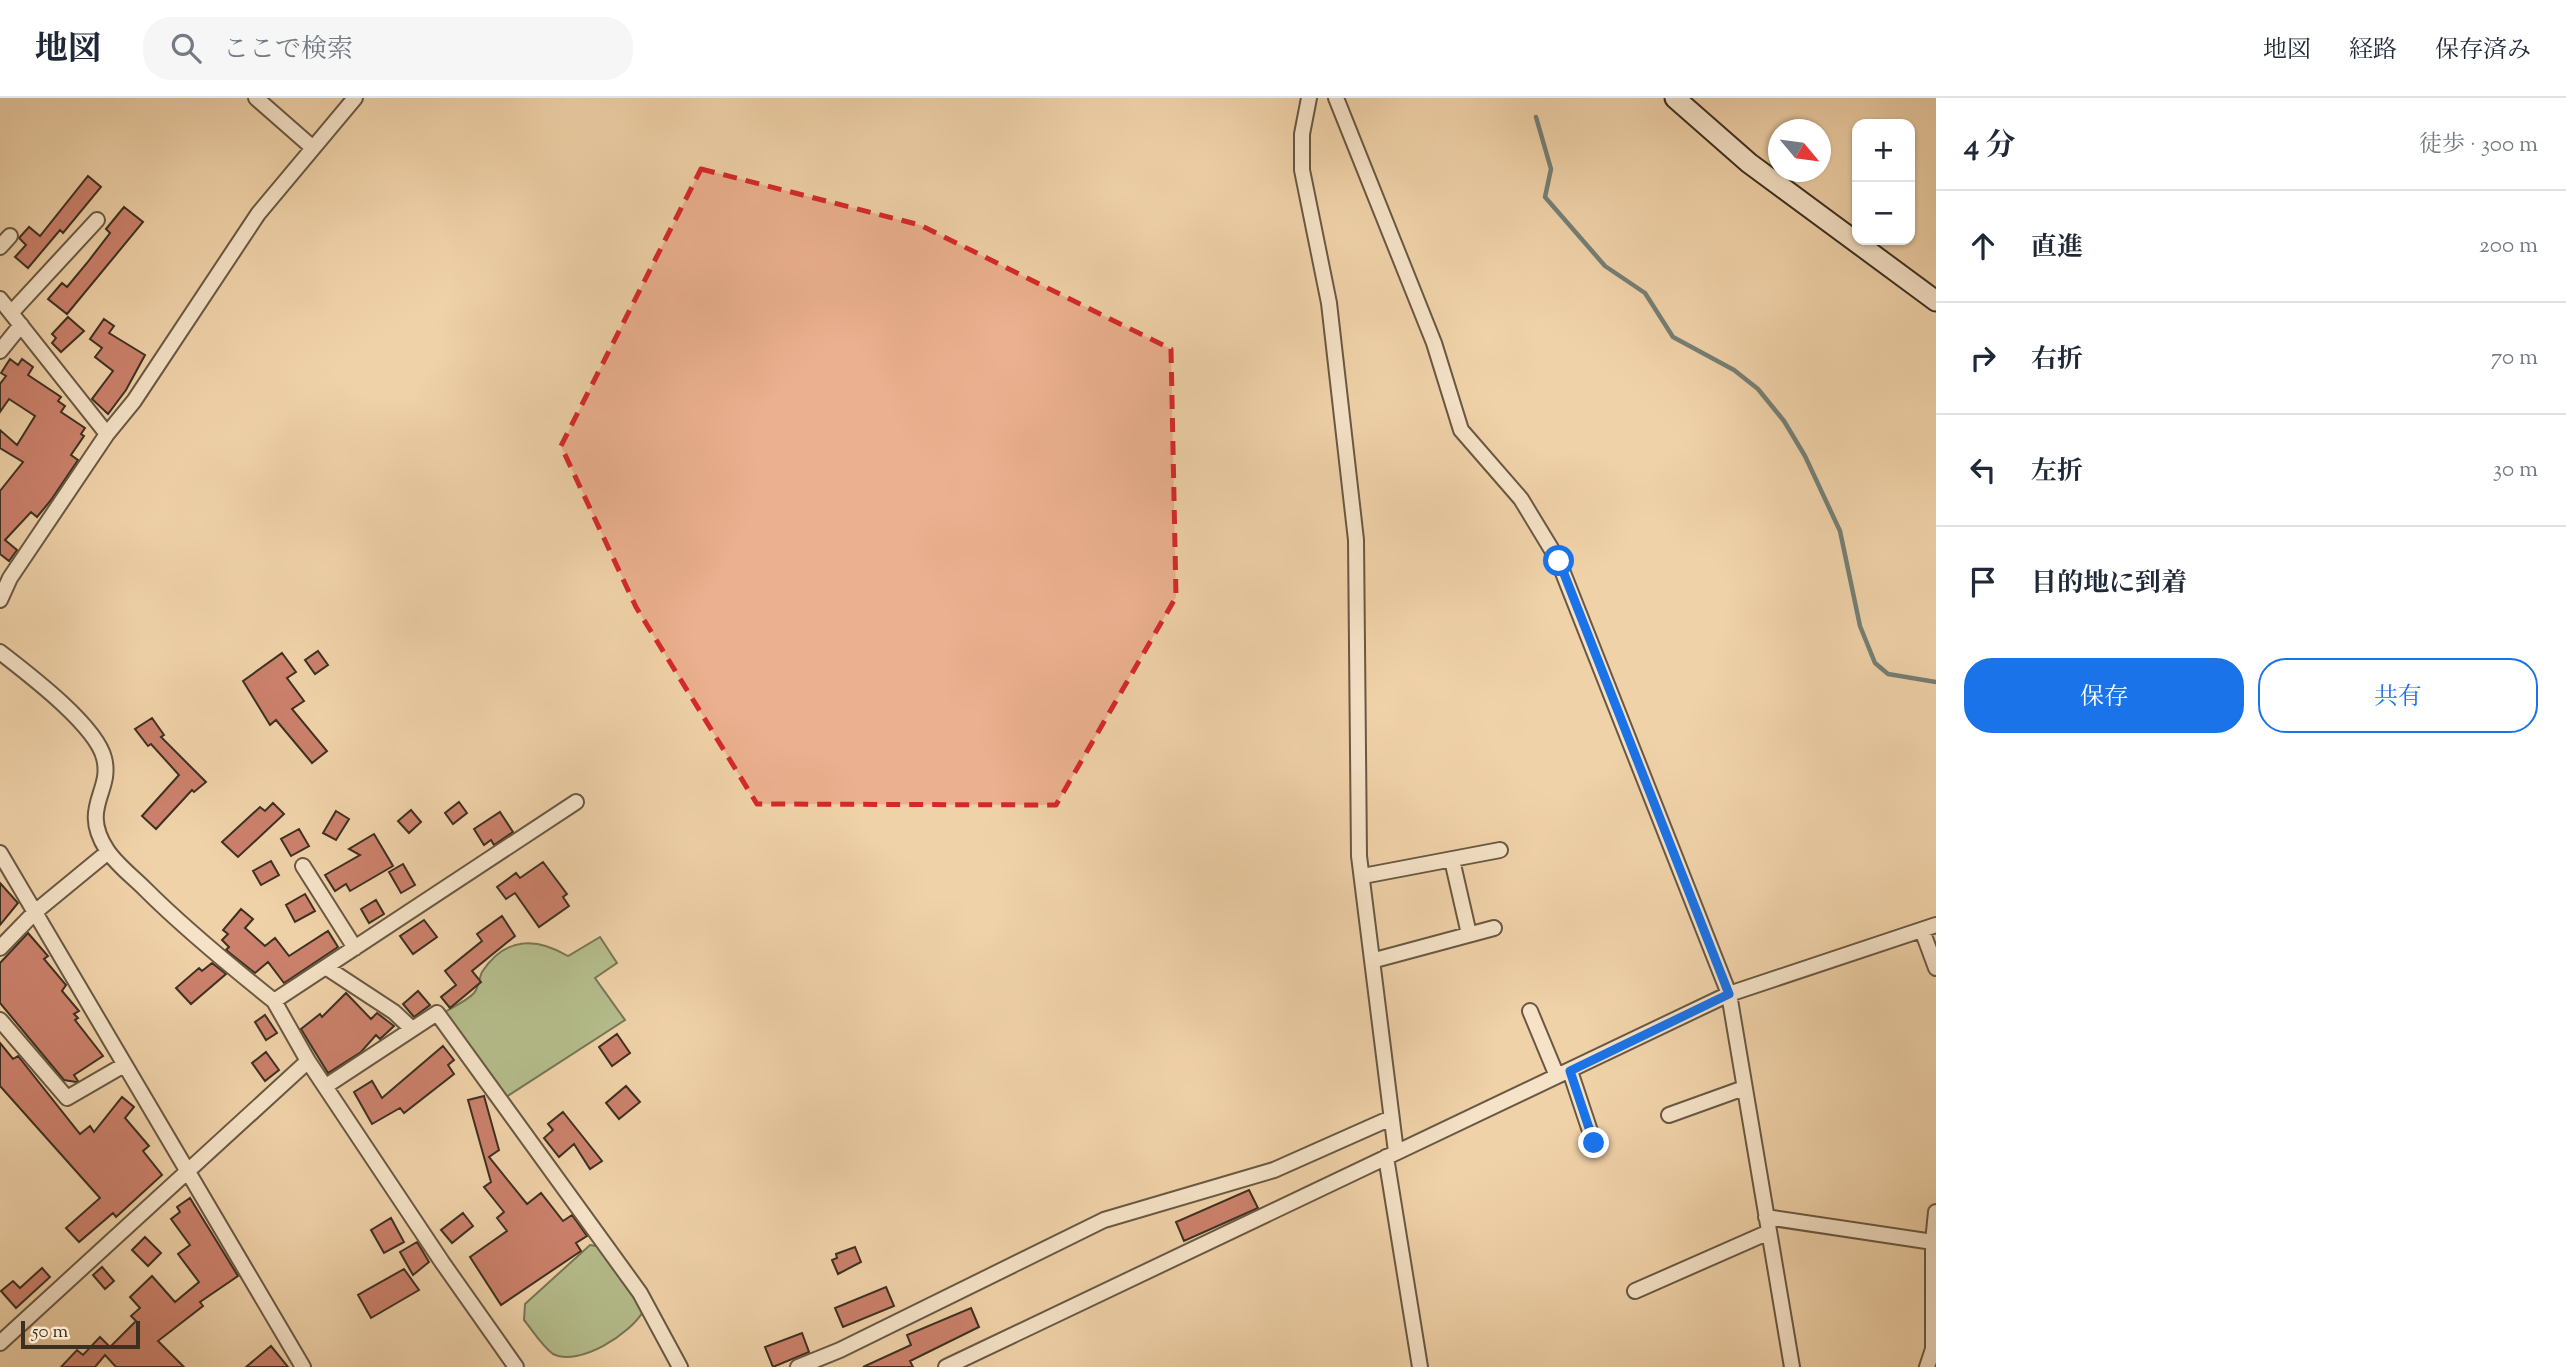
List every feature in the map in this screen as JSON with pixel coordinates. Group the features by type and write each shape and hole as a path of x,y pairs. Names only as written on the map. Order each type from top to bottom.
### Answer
{"street":[{"path":"256,98 313,148"},
{"path":"0,600 5,573 142,390 258,214 355,98"},
{"path":"1309,98 1302,134 1302,170 1329,303 1356,540 1359,856 1375,960 1391,1118 1391,1155 1420,1367"},
{"path":"1336,98 1434,343 1461,430 1521,499 1559,561 1729,994 1792,1367"},
{"path":"1675,98 1749,163 1936,301"},
{"path":"11,313 97,220"},
{"path":"0,299 107,434"},
{"path":"0,351 21,325"},
{"path":"0,652 58,697 101,752 104,774 94,813 97,831 108,852 190,934 274,1001 308,1061 442,1262 516,1367"},
{"path":"274,1001 576,802"},
{"path":"1363,876 1500,850"},
{"path":"0,948 35,912 108,852"},
{"path":"0,853 303,1367"},
{"path":"1452,860 1469,934"},
{"path":"303,866 355,948"},
{"path":"946,1367 1729,994 1929,927 1936,968"},
{"path":"1375,960 1494,928"},
{"path":"327,968 368,998 394,1012 411,1028"},
{"path":"1530,1011 1563,1073 1594,1143"},
{"path":"326,1086 437,1013 640,1293 680,1367"},
{"path":"0,1020 67,1098 124,1065"},
{"path":"0,1343 308,1061"},
{"path":"1669,1115 1744,1088"},
{"path":"798,1367 840,1350 1104,1220 1274,1170 1391,1118"},
{"path":"1927,1367 1933,1349 1933,1242 1936,1212"},
{"path":"1766,1217 1933,1242"},
{"path":"1635,1291 1769,1232"}],"highlighted area":[{"path":"701,169 920,225 1171,349 1176,597 1056,805 757,804 636,607 561,446"}],"green space":[{"path":"600,937 617,963 595,978 625,1020 506,1097 441,1014 471,996 491,960 511,947 533,943 568,956"},
{"path":"590,1245 602,1247 644,1310 628,1329 603,1346 576,1356 553,1354 524,1320 525,1304"}],"building":[{"path":"88,176 101,187 63,233 60,230 28,268 15,257 26,245 19,238 29,227 40,236"},
{"path":"124,207 143,222 67,314 48,299 62,283 67,287 87,263 110,233 106,229"},
{"path":"68,317 84,331 61,352 52,343 56,338 52,334"},
{"path":"104,319 114,326 109,333 145,355 126,390 108,414 92,399 113,371 95,357 102,348 90,339"},
{"path":"10,359 18,365 22,359 33,367 28,375 61,397 58,401 65,406 61,412 85,428 81,434 84,436 71,455 78,460 51,500 37,517 31,512 5,540 17,550 9,561 0,554 0,491 23,462 0,448 0,430 17,445 35,416 9,399 0,412 0,384 6,376 1,373"},
{"path":"318,651 328,665 315,674 305,660"},
{"path":"282,653 296,672 287,678 304,701 292,709 327,751 312,763 276,720 270,725 243,681"},
{"path":"152,718 164,735 161,737 206,782 194,792 192,790 156,829 142,816 179,775 151,744 148,746 135,729"},
{"path":"459,802 467,813 453,824 445,813"},
{"path":"273,803 284,814 238,857 222,842 260,807 265,811"},
{"path":"411,810 421,822 409,833 398,821"},
{"path":"336,811 349,819 336,840 323,833"},
{"path":"500,812 513,832 494,845 491,840 484,845 474,829"},
{"path":"299,829 309,846 291,856 281,839"},
{"path":"374,834 393,866 350,891 346,884 335,891 325,875 360,855 349,849"},
{"path":"271,861 279,875 261,885 253,871"},
{"path":"543,862 567,894 563,897 569,906 539,927 515,893 506,899 497,887 516,873 520,878"},
{"path":"403,864 415,885 401,893 389,872"},
{"path":"0,883 18,903 0,925"},
{"path":"305,894 315,911 295,922 286,905"},
{"path":"376,900 384,914 369,923 361,909"},
{"path":"241,909 253,919 245,928 265,946 275,938 289,956 328,931 338,947 284,983 268,962 255,973 226,950 229,947 222,940 228,934 223,930"},
{"path":"502,916 515,936 472,971 481,982 450,1008 441,997 456,985 445,971 482,941 477,934"},
{"path":"424,920 437,937 413,954 400,936"},
{"path":"28,933 48,956 44,959 66,985 62,991 79,1011 74,1014 78,1018 75,1020 103,1056 74,1075 78,1081 76,1082 64,1080 0,1003 0,963"},
{"path":"212,963 226,974 191,1004 176,988 199,968 202,971"},
{"path":"418,991 430,1005 414,1017 403,1004"},
{"path":"346,993 371,1019 377,1013 394,1026 380,1039 376,1035 361,1052 328,1073 301,1029 320,1014 322,1017"},
{"path":"265,1015 277,1033 266,1040 255,1022"},
{"path":"617,1034 630,1053 612,1066 599,1047"},
{"path":"0,1043 13,1059 18,1056 80,1134 90,1126 94,1132 122,1097 134,1107 125,1118 149,1146 143,1151 162,1175 116,1217 113,1213 79,1242 66,1228 100,1198 0,1086"},
{"path":"443,1046 454,1060 448,1065 454,1074 404,1113 400,1108 372,1124 354,1092 372,1081 382,1098"},
{"path":"266,1052 279,1070 265,1081 252,1063"},
{"path":"626,1086 640,1102 619,1119 606,1103"},
{"path":"484,1096 499,1150 489,1157 527,1204 541,1193 563,1221 572,1215 587,1236 576,1243 581,1251 501,1305 470,1257 507,1231 497,1218 504,1212 484,1187 491,1182 468,1100"},
{"path":"563,1112 602,1161 590,1169 574,1144 559,1157 544,1138 553,1130 548,1124"},
{"path":"1249,1190 1258,1208 1184,1241 1176,1222"},
{"path":"190,1198 238,1276 200,1302 203,1306 158,1341 184,1367 116,1367 105,1355 95,1367 61,1367 77,1350 83,1355 100,1337 110,1347 136,1321 131,1316 140,1308 130,1297 152,1276 175,1302 199,1282 178,1254 190,1245 171,1219 180,1212 177,1207"},
{"path":"463,1213 473,1226 452,1243 441,1230"},
{"path":"391,1218 404,1242 384,1253 371,1230"},
{"path":"145,1237 161,1253 148,1266 132,1250"},
{"path":"417,1242 429,1262 413,1275 400,1252"},
{"path":"855,1247 861,1262 838,1274 832,1260 837,1258 836,1254"},
{"path":"102,1267 114,1281 105,1289 93,1275"},
{"path":"42,1268 50,1277 16,1308 1,1291 13,1281 20,1288"},
{"path":"404,1269 419,1290 371,1318 358,1295"},
{"path":"886,1287 894,1306 843,1327 835,1308"},
{"path":"971,1308 979,1327 910,1361 913,1367 863,1367 911,1345 907,1335"},
{"path":"802,1333 809,1352 773,1367 765,1347"},
{"path":"271,1346 288,1367 246,1367"}],"waterway":[{"path":"1536,117 1551,169 1545,197 1605,266 1645,293 1673,337 1734,370 1758,389 1784,421 1805,456 1840,531 1860,626 1875,663 1888,674 1936,682"}],"route":[{"path":"1559,561 1656,815 1729,994 1570,1071 1594,1143"}]}
